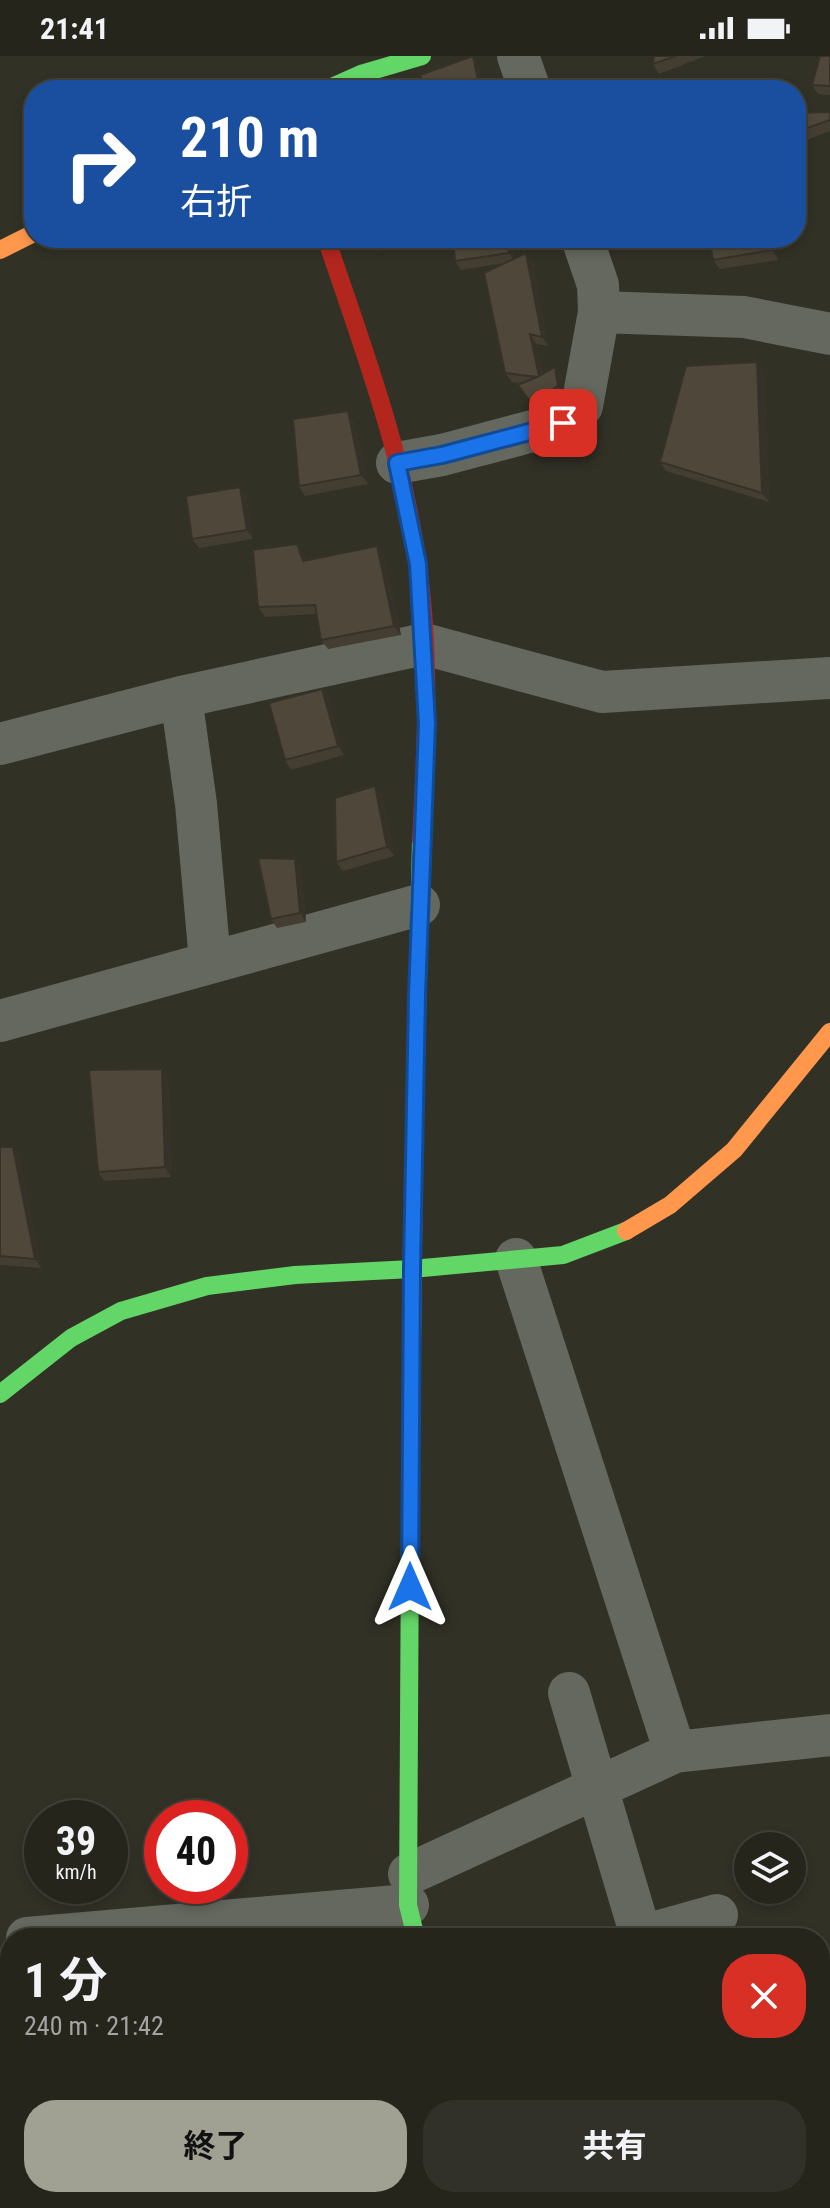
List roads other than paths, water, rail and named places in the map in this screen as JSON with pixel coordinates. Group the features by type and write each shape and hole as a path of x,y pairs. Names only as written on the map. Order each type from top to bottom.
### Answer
{"main road":[{"path":"348,80 422,56"},
{"path":"0,250 24,238"},
{"path":"329,248 381,403 397,463 418,564 424,644 427,724 419,905 412,1269 411,1905"},
{"path":"0,1394 71,1338 121,1311 207,1286 295,1275 412,1269 563,1255 624,1232 670,1205 734,1150 830,1032"}],"street":[{"path":"518,56 526,80"},
{"path":"397,463 442,455 563,423 582,406 599,312 598,285 585,248"},
{"path":"599,312 744,317 830,334"},
{"path":"0,744 181,697 424,644 602,692 830,678"},
{"path":"181,697 196,804 210,961"},
{"path":"0,1021 419,905"},
{"path":"516,1259 675,1752"},
{"path":"569,1693 636,1928"},
{"path":"143,1928 411,1905 597,1787 675,1752 830,1735"},
{"path":"670,1928 717,1915"}]}
